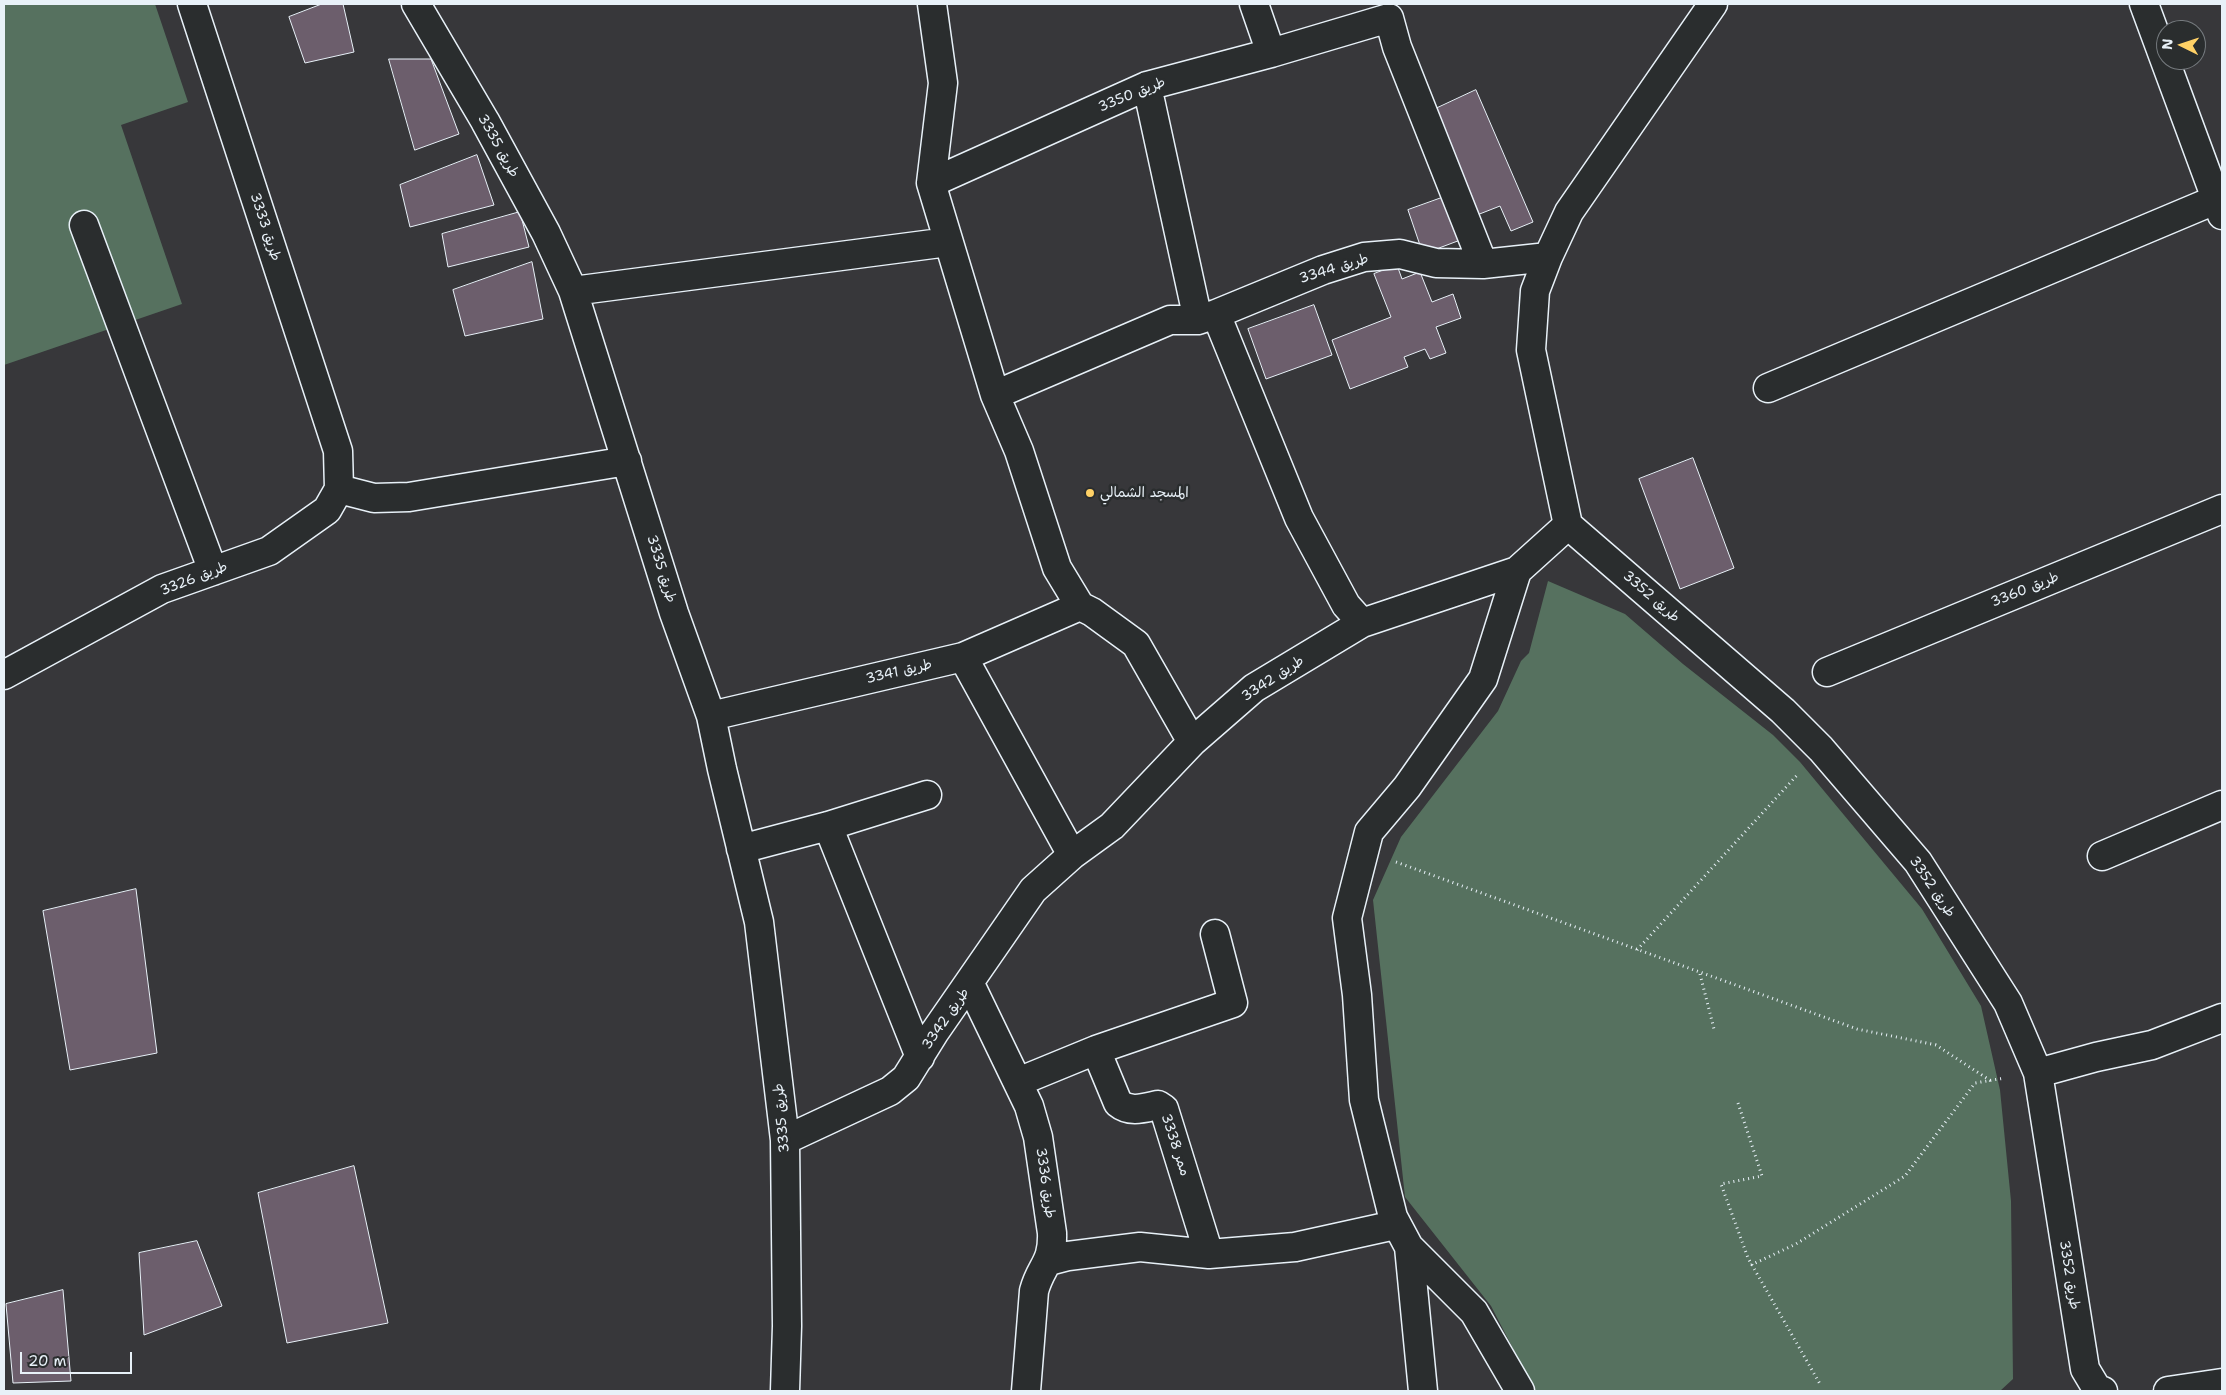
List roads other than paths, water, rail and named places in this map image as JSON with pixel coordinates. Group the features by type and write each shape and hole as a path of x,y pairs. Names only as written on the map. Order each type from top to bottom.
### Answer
{"street":[{"name":"طريق 3333","path":"192,4 338,451 339,489"},
{"name":"طريق 3335","path":"416,4 490,129 546,233 573,291 628,461 674,613 711,716 759,922 785,1140 787,1336 785,1391"},
{"path":"932,4 943,83 931,184 995,395 1020,451 1057,568 1080,606 1092,612 1136,644 1192,742"},
{"path":"1254,4 1271,53"},
{"path":"1049,1261 1068,1256 1140,1247 1209,1254 1295,1247 1395,1225 1364,1100 1357,995 1347,918 1364,851 1369,832 1407,787 1482,679 1517,571 1568,525 1530,350 1535,291 1569,212 1713,4"},
{"path":"1768,388 2219,207 2144,4"},
{"name":"طريق 3350","path":"931,184 1147,86 1271,53 1389,18 1397,47 1483,264"},
{"path":"1147,86 1207,317 1299,518 1346,605 1362,624"},
{"path":"84,225 214,571"},
{"path":"573,291 948,242"},
{"name":"طريق 3344","path":"995,395 1170,320 1207,317 1323,270 1364,257 1400,254 1436,264 1483,264 1548,257"},
{"path":"339,489 374,498 409,498 628,461"},
{"name":"طريق 3326","path":"4,676 162,589 269,551 327,510 339,489"},
{"name":"طريق 3360","path":"1827,672 2222,509"},
{"name":"طريق 3352","path":"1568,525 1783,711 1821,749 1918,862 2008,1003 2038,1073 2085,1369 2096,1389 2103,1391"},
{"name":"طريق 3342","path":"785,1140 890,1091 906,1078 934,1033 970,984 1033,890 1072,855 1112,826 1192,742 1254,688 1362,624 1517,571"},
{"name":"طريق 3341","path":"711,716 962,657 1080,606"},
{"path":"962,657 1072,855"},
{"path":"741,848 828,826 926,795"},
{"path":"2102,856 2222,805"},
{"path":"828,826 920,1057"},
{"path":"1018,1082 1096,1050 1232,1003 1216,934"},
{"name":"طريق 3336","path":"970,984 1029,1106 1038,1137 1052,1233 1053,1249 1049,1261 1037,1278 1034,1291 1026,1391"},
{"path":"2038,1073 2152,1045 2222,1018"},
{"name":"ممر 3338","path":"1096,1050 1118,1103 1124,1108 1132,1110 1158,1105 1164,1109 1209,1254"},
{"path":"1393,1217 1409,1247 1474,1312 1520,1391"},
{"path":"1409,1247 1423,1391"},
{"path":"2168,1391 2222,1383"}],"place":[{"name":"المسجد الشمالي","path":"1090,493"}]}
